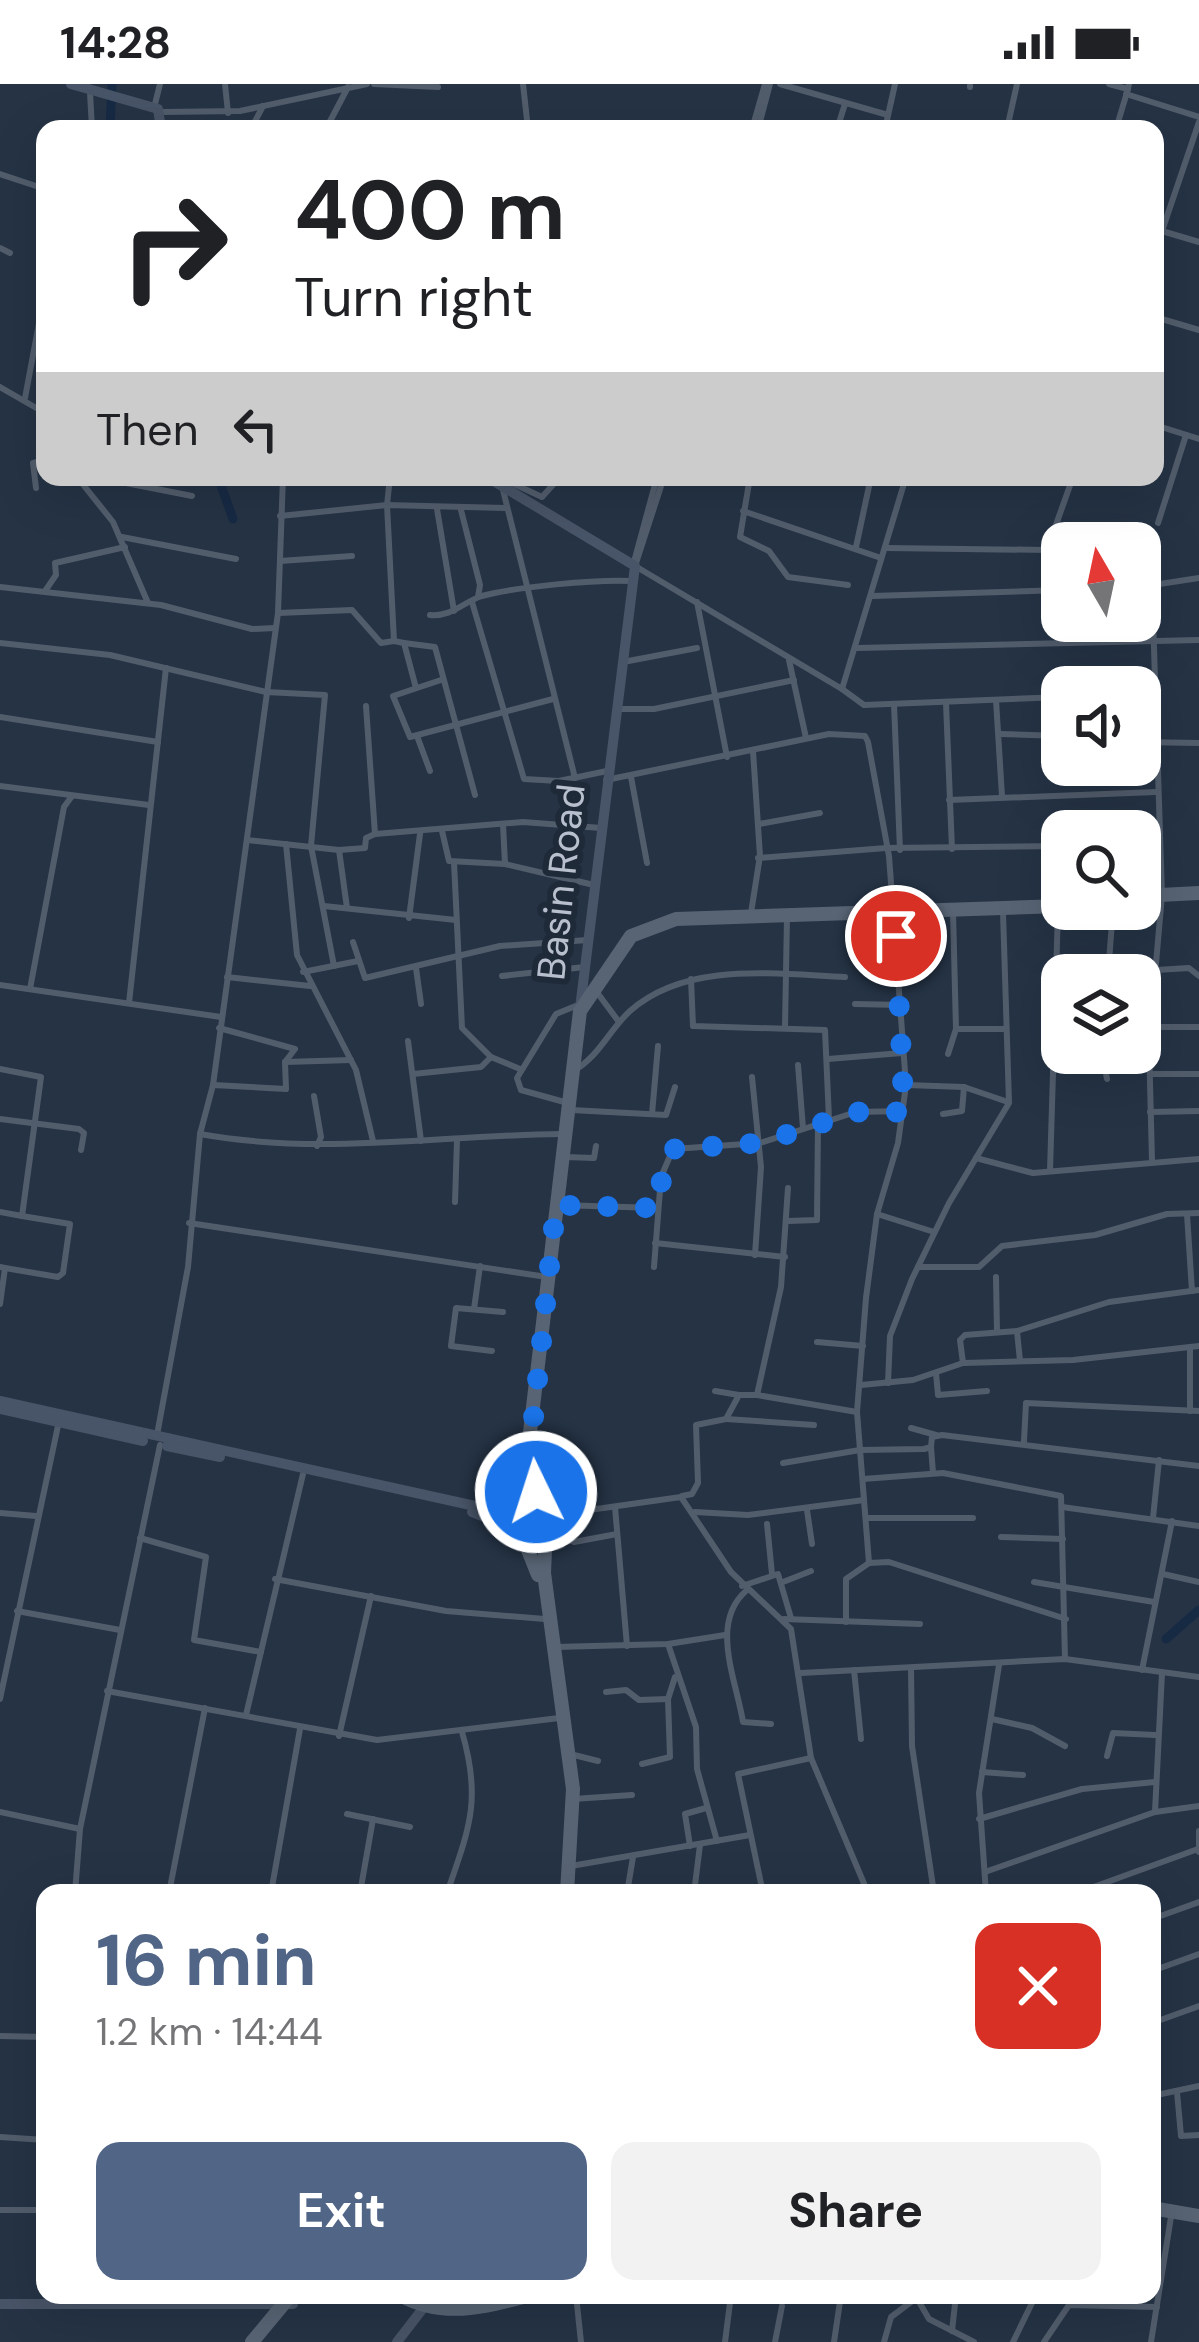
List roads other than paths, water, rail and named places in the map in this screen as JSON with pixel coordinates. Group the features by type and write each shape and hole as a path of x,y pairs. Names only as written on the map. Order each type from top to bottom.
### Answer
{"main road":[{"path":"1162,895 1199,893"},
{"path":"580,1007 632,936 649,926 750,915 1041,907"},
{"name":"Basin Road","path":"530,1457 580,1007"},
{"path":"530,1457 514,1520 534,1561 570,1754 571,1866 566,1884"},
{"path":"530,1457 544,1520 544,1573 563,1718 567,1817 563,1884"},
{"path":"497,1509 521,1501"},
{"path":"521,1501 544,1520"},
{"path":"520,1533 536,1537 544,1520"},
{"path":"1161,2213 1199,2219"},
{"path":"1161,2214 1199,2219"},
{"path":"252,2342 288,2304"},
{"path":"262,2342 289,2304"},
{"path":"418,2304 460,2311 491,2304"}],"street":[{"path":"71,84 157,110 229,112 324,87 438,87"},
{"path":"159,120 160,84"},
{"path":"225,84 229,112"},
{"path":"277,100 278,84"},
{"path":"523,84 527,120"},
{"path":"758,120 768,84"},
{"path":"780,84 888,115"},
{"path":"887,120 895,84"},
{"path":"1009,120 1018,84"},
{"path":"1109,84 1199,120 1164,216"},
{"path":"330,120 347,87"},
{"path":"1118,120 1128,89"},
{"path":"92,120 93,93"},
{"path":"840,120 845,103"},
{"path":"256,120 264,104"},
{"path":"0,174 36,186"},
{"path":"1164,232 1199,242"},
{"path":"0,248 10,253"},
{"path":"1164,319 1199,330"},
{"path":"26,398 36,342"},
{"path":"0,386 36,406"},
{"path":"1164,428 1199,439"},
{"path":"1158,522 1186,435"},
{"path":"36,462 36,488"},
{"path":"84,486 121,537 148,604"},
{"path":"141,486 192,496"},
{"path":"76,1884 80,1829 140,1538 188,1267 200,1133 212,1085 278,613 282,486"},
{"path":"389,486 399,642 416,688"},
{"path":"502,486 574,778"},
{"path":"507,486 842,689 856,703 1041,698"},
{"path":"512,486 542,497 552,486"},
{"name":"Basin Road","path":"580,1007 632,581 658,486"},
{"path":"748,486 740,537 769,551 788,577 848,585"},
{"path":"856,547 869,486"},
{"path":"842,689 903,486"},
{"path":"1057,522 1070,486"},
{"path":"280,516 387,505 460,511 505,508"},
{"path":"437,509 454,611"},
{"path":"460,511 480,585 491,596"},
{"path":"743,512 882,559"},
{"path":"121,537 236,559"},
{"path":"45,591 56,575 55,563 125,548"},
{"path":"886,548 1041,550"},
{"path":"280,561 352,556"},
{"path":"1161,584 1199,578"},
{"path":"430,615 491,596 598,579 632,581"},
{"path":"480,585 475,599 524,779 631,777 806,738 845,733 866,736 886,848 906,1085 904,1112 877,1214 862,1346 857,1412 869,1563"},
{"path":"0,587 148,604 253,629 274,628"},
{"path":"872,596 1041,591"},
{"path":"697,601 727,757"},
{"path":"278,613 352,610 381,643 435,647 475,795"},
{"path":"1161,642 1199,640"},
{"path":"857,648 1154,642 1155,666"},
{"path":"0,644 110,655 266,692 326,695 310,846 334,966"},
{"path":"620,663 697,648"},
{"path":"789,657 806,738"},
{"path":"128,1003 166,668"},
{"path":"441,680 393,696 406,734 417,736 553,699"},
{"path":"614,709 654,709 794,680"},
{"path":"996,700 1002,796"},
{"path":"946,703 952,849"},
{"path":"894,704 900,851"},
{"path":"365,706 375,834"},
{"path":"0,717 158,742"},
{"path":"1001,734 1041,735"},
{"path":"417,736 430,771"},
{"path":"1161,742 1199,743"},
{"path":"750,915 756,903 759,824 753,751"},
{"path":"631,777 647,863"},
{"path":"0,786 149,805"},
{"path":"1156,786 1162,895 1157,954"},
{"path":"949,800 1156,792"},
{"path":"58,795 64,807"},
{"path":"31,989 64,807 72,796"},
{"path":"759,824 820,813"},
{"path":"246,840 339,850 365,848 366,838 375,834 563,822 601,828"},
{"path":"503,824 505,864"},
{"path":"442,830 445,854 454,862 505,864 594,885"},
{"path":"410,918 420,834"},
{"path":"286,844 297,955 351,1060 373,1142"},
{"path":"758,858 886,848 1041,847"},
{"path":"339,850 347,908"},
{"path":"454,862 454,958 464,1034 491,1057 520,1069"},
{"path":"324,906 456,920"},
{"path":"888,1383 890,1336 918,1268 1009,1103 1004,908"},
{"path":"949,1054 956,1029 953,909"},
{"path":"785,1028 787,914"},
{"path":"353,943 365,978 500,946 588,940"},
{"path":"303,972 358,961"},
{"path":"502,976 585,967"},
{"path":"416,968 421,1004"},
{"path":"1161,970 1189,968 1199,976"},
{"path":"227,976 310,986"},
{"path":"570,1072 589,1061 619,1022 649,997 691,979 845,977"},
{"path":"691,979 693,1026 825,1030 829,1119"},
{"path":"0,985 221,1017"},
{"path":"594,988 619,1022"},
{"path":"855,1004 901,1005"},
{"path":"580,1007 556,1014 520,1069 521,1090 567,1106 652,1114 671,1111 675,1087"},
{"path":"1161,1027 1199,1027"},
{"path":"219,1028 241,1031 252,1040 293,1046 294,1054 285,1062"},
{"path":"956,1029 1004,1029"},
{"path":"408,1041 421,1141"},
{"path":"652,1114 658,1046"},
{"path":"828,1058 904,1053"},
{"path":"413,1074 481,1067 491,1057"},
{"path":"285,1062 351,1060"},
{"path":"212,1085 286,1089 285,1062"},
{"path":"797,1065 803,1128"},
{"path":"0,1069 40,1075 22,1216"},
{"path":"1050,1172 1055,1074"},
{"path":"1106,1074 1107,1078"},
{"path":"1150,1074 1152,1161"},
{"path":"1161,1074 1199,1074"},
{"path":"752,1077 760,1143 755,1255"},
{"path":"906,1085 964,1087 1009,1103"},
{"path":"943,1114 962,1112 964,1087"},
{"path":"314,1096 321,1137 317,1147"},
{"path":"654,1268 657,1208 665,1159 673,1149 760,1143 829,1119 904,1112"},
{"path":"1150,1112 1199,1112"},
{"path":"0,1119 83,1130 81,1150"},
{"path":"788,1221 817,1220 818,1122"},
{"path":"200,1133 265,1145 317,1147 565,1134"},
{"path":"455,1202 457,1140"},
{"path":"562,1157 594,1159 596,1147"},
{"path":"976,1158 1018,1172 1115,1170 1152,1161 1199,1160"},
{"path":"757,1395 784,1257 788,1188"},
{"path":"556,1205 657,1208"},
{"path":"0,1212 70,1225 63,1273 2,1268 0,1298"},
{"path":"918,1268 980,1267 1002,1246 1095,1235 1199,1213"},
{"path":"877,1214 934,1232"},
{"path":"963,1364 962,1337 1017,1330 1109,1301 1196,1291 1187,1214"},
{"path":"189,1223 549,1277"},
{"path":"656,1243 784,1257"},
{"path":"474,1309 480,1266"},
{"path":"996,1277 997,1332"},
{"path":"492,1352 451,1346 456,1308 503,1312"},
{"path":"1017,1330 1019,1360"},
{"path":"818,1342 862,1346"},
{"path":"861,1385 963,1364 1194,1347 1195,1411 1026,1403 1024,1441"},
{"path":"936,1373 938,1394 987,1391"},
{"path":"715,1391 857,1412"},
{"path":"726,1420 739,1395"},
{"path":"0,1405 464,1507 520,1533"},
{"path":"0,1699 59,1420"},
{"path":"544,1520 692,1494 698,1484 696,1425 726,1420 814,1425"},
{"path":"911,1428 935,1436 1024,1441 1199,1466"},
{"path":"933,1474 935,1436"},
{"path":"158,1441 464,1507 497,1509"},
{"path":"783,1463 860,1450 931,1447"},
{"path":"1153,1518 1159,1460"},
{"path":"246,1715 303,1474"},
{"path":"863,1479 933,1474 1058,1493 1065,1539 1065,1659"},
{"path":"681,1497 744,1588 787,1619 920,1624"},
{"path":"695,1512 807,1510 865,1500"},
{"path":"615,1507 628,1646"},
{"path":"1062,1507 1199,1526"},
{"path":"807,1510 812,1544"},
{"path":"0,1513 36,1516"},
{"path":"866,1518 973,1518"},
{"path":"544,1520 574,1542 618,1534"},
{"path":"1142,1670 1172,1521"},
{"path":"767,1524 772,1574 782,1582 801,1673 811,1758 864,1884"},
{"path":"1001,1537 1065,1539"},
{"path":"140,1538 206,1557 194,1640 261,1652"},
{"path":"846,1622 846,1579 869,1563 908,1564 1066,1619"},
{"path":"782,1582 811,1571"},
{"path":"771,1724 743,1722 724,1635 732,1603 744,1588 772,1574"},
{"path":"1163,1574 1199,1582"},
{"path":"275,1579 446,1610 545,1619"},
{"path":"1034,1582 1154,1602"},
{"path":"339,1736 371,1596"},
{"path":"17,1611 120,1630"},
{"path":"556,1647 668,1644 724,1635"},
{"path":"642,1764 670,1757 668,1699 675,1677 668,1644"},
{"path":"801,1673 1065,1659 1199,1677"},
{"path":"986,1884 982,1772 999,1665"},
{"path":"911,1668 912,1746 933,1884"},
{"path":"854,1670 861,1739"},
{"path":"1155,1812 1155,1735 1162,1673"},
{"path":"675,1677 685,1684 696,1727 706,1808 717,1841"},
{"path":"606,1692 626,1690 639,1700 668,1699"},
{"path":"107,1691 377,1740 563,1718"},
{"path":"172,1884 205,1708"},
{"path":"992,1719 1032,1728 1065,1746"},
{"path":"273,1884 277,1838 300,1729"},
{"path":"450,1884 475,1808 472,1766 462,1732"},
{"path":"1107,1756 1113,1733 1155,1735"},
{"path":"570,1754 598,1762"},
{"path":"762,1884 738,1774 811,1758"},
{"path":"982,1772 1023,1774"},
{"path":"980,1819 1082,1789 1155,1782"},
{"path":"573,1799 632,1795"},
{"path":"985,1872 1155,1812 1199,1806"},
{"path":"690,1846 685,1814 706,1808"},
{"path":"0,1812 80,1829"},
{"path":"347,1814 410,1827"},
{"path":"362,1884 373,1819"},
{"path":"1103,1884 1199,1851 1199,1831"},
{"path":"571,1866 752,1835"},
{"path":"695,1884 700,1845"},
{"path":"628,1884 633,1857"},
{"path":"1161,1916 1199,1902"},
{"path":"1161,1968 1199,1954"},
{"path":"1161,2020 1199,2006"},
{"path":"0,2036 36,2037"},
{"path":"1161,2095 1199,2086"},
{"path":"1177,2092 1181,2136 1199,2135"},
{"path":"0,2137 36,2139"},
{"path":"0,2210 36,2210"},
{"path":"1161,2281 1171,2217"},
{"path":"0,2304 36,2302"},
{"path":"577,2304 581,2342"},
{"path":"725,2342 730,2304"},
{"path":"834,2342 840,2304"},
{"path":"884,2342 891,2317 907,2304"},
{"path":"919,2304 929,2319 974,2342"},
{"path":"952,2331 955,2304"},
{"path":"1013,2342 1031,2304"},
{"path":"1151,2342 1157,2304"},
{"path":"775,2342 782,2306"},
{"path":"1044,2342 1069,2306 1157,2307"},
{"path":"397,2342 424,2307"}],"waterway":[{"path":"110,120 112,84"},
{"path":"221,486 233,519"},
{"path":"1166,1639 1199,1610"}]}
